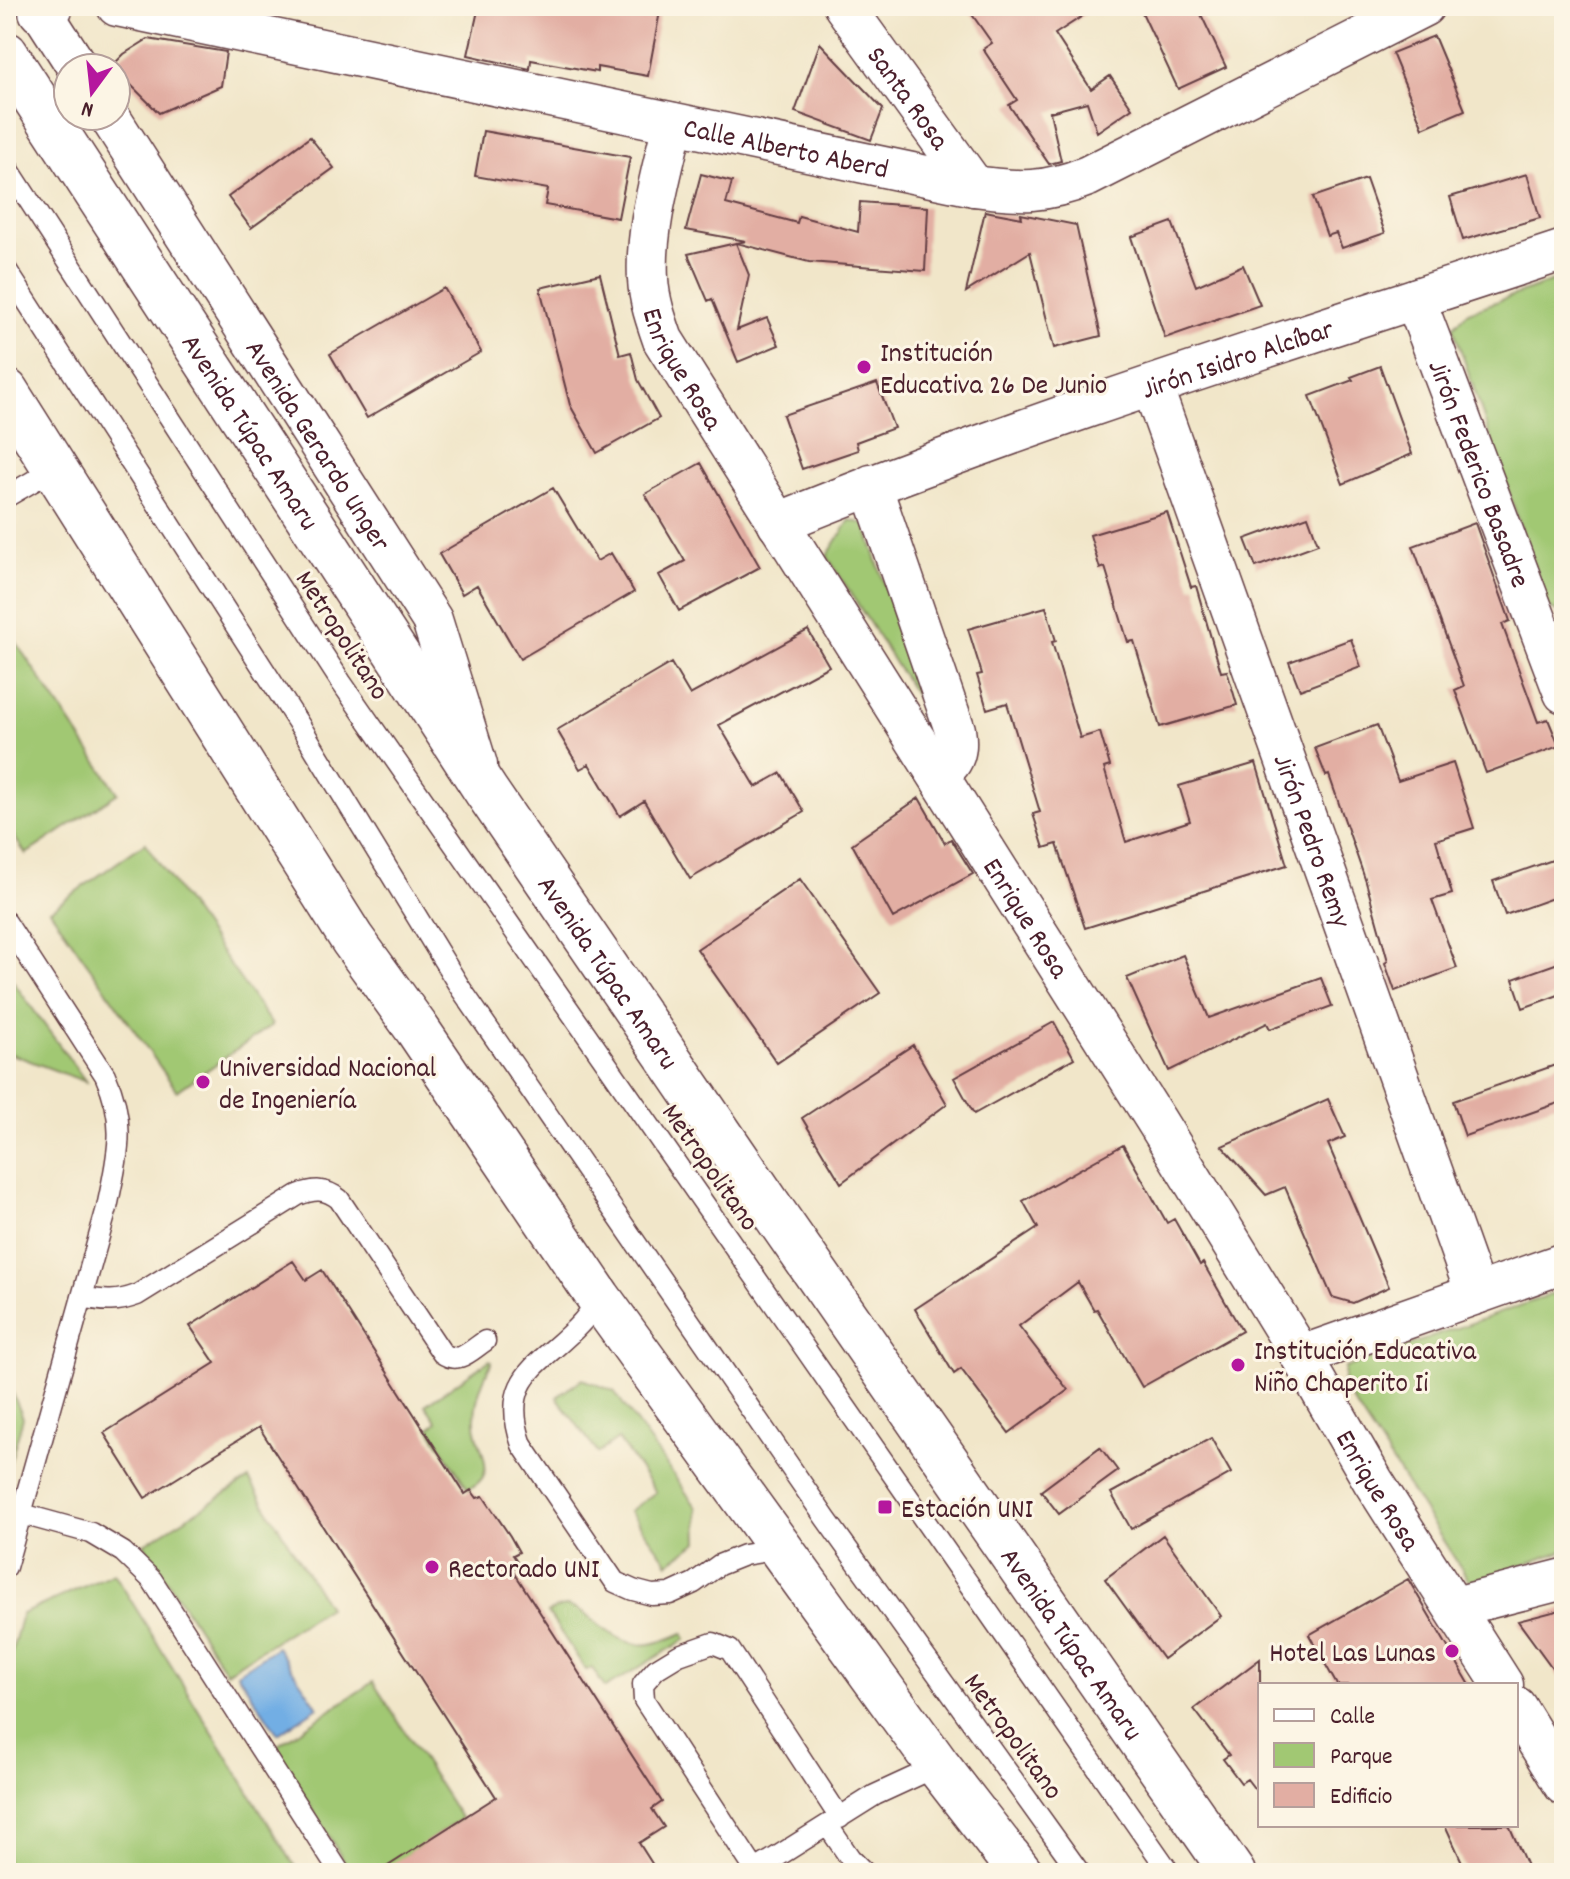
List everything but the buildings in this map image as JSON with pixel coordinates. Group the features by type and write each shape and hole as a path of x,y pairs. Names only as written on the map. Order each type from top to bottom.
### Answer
{"main road":[{"name":"Avenida Túpac Amaru","path":"6,54 486,791 779,1220 1233,1873"},
{"path":"6,391 352,939 417,1029 599,1298 938,1766 1021,1873"}],"street":[{"name":"Calle Alberto Aberd","path":"117,6 974,186 1023,192 1059,188 1088,176 1424,6"},
{"name":"Santa Rosa","path":"844,6 974,186"},
{"path":"43,8 69,52"},
{"name":"Enrique Rosa","path":"673,123 655,204 648,277 651,304 663,340 937,772 1301,1356 1373,1481 1502,1683"},
{"name":"Avenida Gerardo Unger","path":"119,132 432,620 486,791"},
{"name":"Jirón Isidro Alcíbar","path":"778,523 871,485 1152,386 1564,250"},
{"name":"Jirón Federico Basadre","path":"1415,299 1554,637 1564,693"},
{"name":"Jirón Pedro Remy","path":"1152,386 1476,1294"},
{"path":"871,485 955,730 958,744 954,757 946,768 937,772"},
{"path":"1301,1356 1564,1263"},
{"path":"1455,1607 1564,1579"},
{"path":"1518,1710 1564,1785"}],"lane":[{"name":"Metropolitano","path":"6,165 341,682 1170,1873"},
{"name":"Metropolitano","path":"6,269 304,732 461,989 826,1519 1080,1873"},
{"path":"6,497 54,469"},
{"path":"6,922 105,1075 116,1099 119,1120 118,1156 107,1208 6,1567"},
{"path":"84,1297 101,1302 120,1301 137,1295 298,1195 321,1190 339,1199 442,1353 449,1359 460,1359 485,1341"},
{"path":"599,1298 580,1324 529,1369 520,1385 514,1424 522,1445 615,1582 652,1595 670,1594 694,1583 719,1565 744,1555 779,1549"},
{"path":"22,1514 91,1533 123,1552 152,1580 340,1873"},
{"path":"865,1873 850,1858 834,1822 730,1650 713,1643 679,1655 656,1669 643,1684 644,1700 753,1872 834,1822 875,1795 938,1766"}],"green space":[{"path":"1564,277 1564,612 1560,613 1548,608 1453,327 1468,312"},
{"path":"850,520 865,524 926,712 827,556"},
{"path":"6,628 118,793 26,854 6,825"},
{"path":"145,843 272,1025 177,1091 50,910"},
{"path":"6,972 86,1082 6,1052"},
{"path":"1564,1290 1564,1551 1470,1582 1343,1386 1345,1368"},
{"path":"490,1360 492,1362 479,1391 475,1415 476,1433 485,1460 484,1476 468,1489 429,1428 437,1422 425,1405"},
{"path":"6,1377 23,1418 6,1476"},
{"path":"582,1379 614,1391 697,1508 698,1542 668,1563 630,1511 656,1492 618,1439 598,1453 557,1397"},
{"path":"249,1479 328,1607 226,1672 144,1544"},
{"path":"114,1573 299,1873 6,1873 6,1673 22,1614"},
{"path":"567,1606 581,1611 611,1634 631,1643 650,1644 683,1633 686,1639 605,1688 592,1668 586,1670 548,1613"},
{"path":"373,1682 461,1819 380,1873 351,1873 275,1747"}],"water":[{"path":"277,1647 318,1707 278,1734 237,1673"}],"place":[{"name":"Institución Educativa 26 De Junio","path":"864,367"},
{"name":"Universidad Nacional de Ingeniería","path":"203,1082"},
{"name":"Institución Educativa Niño Chaperito Ii","path":"1238,1365"},
{"name":"Estación UNI","path":"885,1507"},
{"name":"Rectorado UNI","path":"432,1567"},
{"name":"Hotel Las Lunas","path":"1452,1651"}]}
